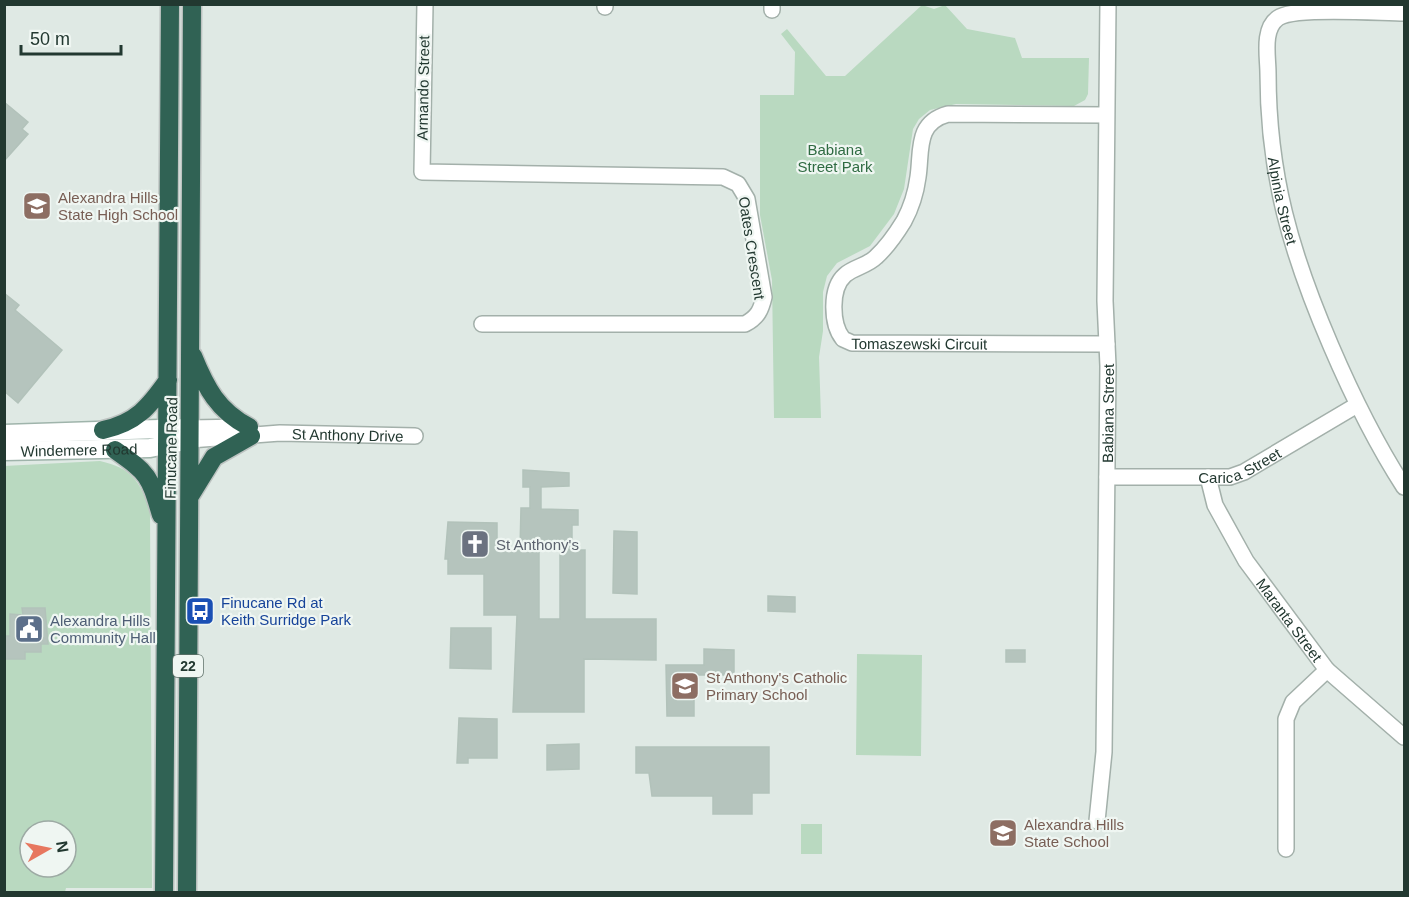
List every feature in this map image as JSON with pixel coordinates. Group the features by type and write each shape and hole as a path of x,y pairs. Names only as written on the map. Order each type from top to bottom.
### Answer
{"highway":[{"name":"Finucane Road","path":"164,892 170,4"},
{"name":"Finucane Road","path":"187,892 192,4"},
{"path":"189,498 214,457 250,432 216,403 209,393 190,349"},
{"path":"103,430 125,424 149,408 168,380"},
{"path":"115,450 144,470 152,485 166,531"}],"main road":[{"name":"Windemere Road","path":"4,434 103,430 168,437"},
{"name":"Windemere Road","path":"4,451 115,450 190,434"}],"street":[{"name":"Armando Street","path":"422,172 424,4"},
{"name":"Babiana Street","path":"1097,821 1104,752 1108,4"},
{"name":"Alpinia Street","path":"1404,14 1295,12 1277,18 1268,32 1268,112 1275,175 1287,228 1304,283 1357,405 1404,487"},
{"name":"Tomaszewski Circuit","path":"1106,115 948,114 930,122 921,140 914,198 904,219 875,259 846,274 839,281 835,292 835,322 841,336 852,343 1107,344"},
{"name":"Oates Crescent","path":"422,172 723,177 738,184 747,199 764,297 755,319 746,324 482,324"},
{"name":"Carica Street","path":"1107,477 1230,477 1244,472 1357,405"},
{"name":"St Anthony Drive","path":"190,434 250,432 415,436"},
{"name":"Maranta Street","path":"1208,477 1215,505 1246,561 1327,670 1404,737"},
{"path":"1286,849 1286,719 1293,702 1327,670"}],"green space":[{"name":"Babiana Street Park","path":"922,5 934,9 945,5 967,29 1015,38 1022,58 1089,58 1088,94 1085,100 1074,106 956,104 930,110 919,119 913,129 904,189 894,214 870,246 837,263 827,276 823,292 823,331 819,357 821,418 774,418 772,280 760,215 760,95 794,95 795,52 781,34 787,29 826,76 845,76"},
{"path":"100,461 120,468 133,477 150,509 152,888 66,888 65,892 5,892 4,466"},
{"path":"857,654 922,655 921,756 856,755"},
{"path":"801,824 822,824 822,854 801,854"}],"building":[{"path":"4,102 28,122 22,129 28,134 4,161"},
{"path":"4,293 19,305 15,310 62,350 18,403 4,391"},
{"path":"523,470 569,473 569,486 541,487 541,509 578,510 578,525 572,525 572,550 585,550 585,619 656,619 656,660 584,659 584,712 513,712 517,615 484,615 484,574 448,574 448,559 445,559 448,522 497,523 497,549 520,549 521,508 530,508 530,487 523,487","holes":["539,543 560,543 560,619 539,619"]},
{"path":"614,531 637,532 637,594 613,593"},
{"path":"768,596 795,597 795,612 768,611"},
{"name":"Alexandra Hills Community Hall","path":"22,608 45,608 48,644 41,644 41,652 25,652 25,659 4,659 4,636 10,636 10,614 23,615"},
{"path":"451,628 491,628 491,669 450,668"},
{"path":"704,649 734,650 734,675 694,675 694,716 667,716 666,665 704,665"},
{"path":"1006,650 1025,650 1025,662 1006,662"},
{"path":"459,718 497,719 497,758 468,758 468,763 457,763"},
{"path":"579,744 579,769 547,770 547,745"},
{"path":"636,747 769,747 769,793 752,793 752,814 713,814 713,796 652,796 649,773 636,773"}],"place":[{"name":"Alexandra Hills State High School","path":"37,206"},
{"name":"St Anthony's","path":"475,544"},
{"name":"Finucane Rd at Keith Surridge Park","path":"200,611"},
{"name":"Alexandra Hills Community Hall","path":"29,629"},
{"name":"St Anthony's Catholic Primary School","path":"685,686"},
{"name":"Alexandra Hills State School","path":"1003,833"}]}
